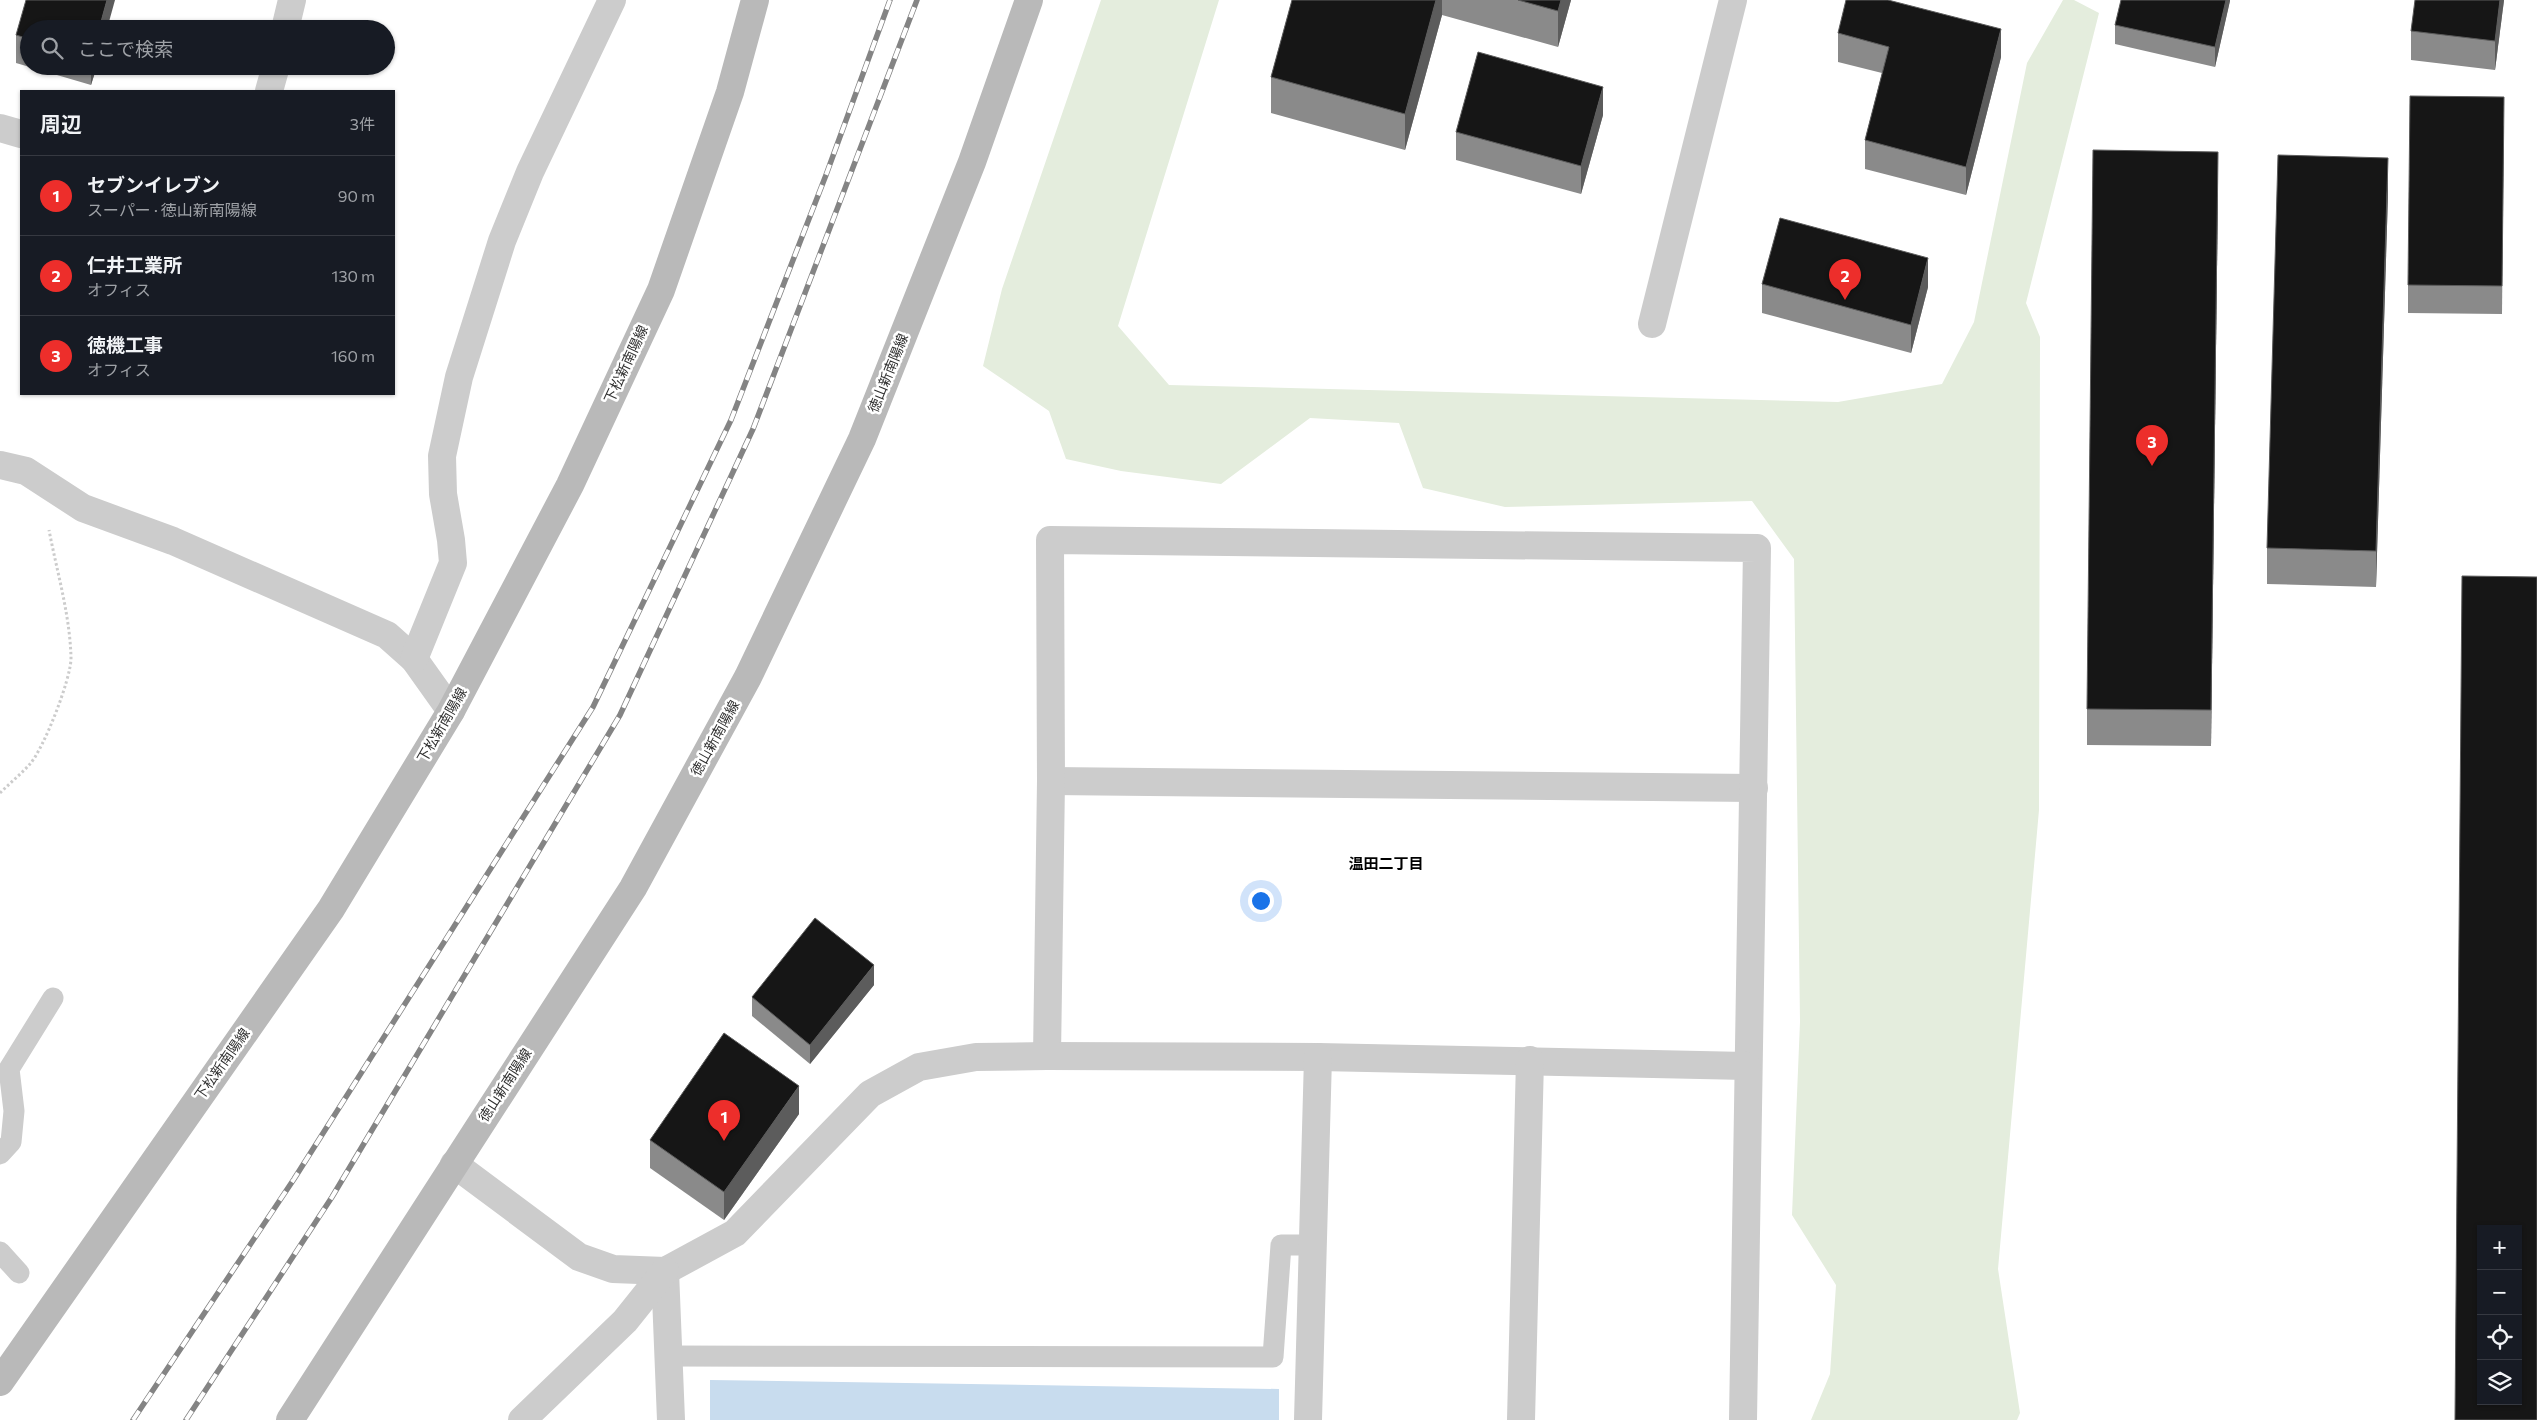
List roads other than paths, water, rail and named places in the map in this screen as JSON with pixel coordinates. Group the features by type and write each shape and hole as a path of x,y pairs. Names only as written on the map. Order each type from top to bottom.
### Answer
{"main road":[{"name":"下松新南陽線","path":"0,1382 331,909 451,711 570,485 661,290 730,92 755,0"},
{"name":"徳山新南陽線","path":"290,1420 633,888 748,677 862,439 972,162 1029,0"}],"street":[{"path":"287,20 292,0"},
{"path":"414,659 452,563 451,540 443,494 442,456 459,377 502,241 523,189 612,0"},
{"path":"1652,324 1733,0"},
{"path":"269,90 273,75"},
{"path":"0,128 20,134"},
{"path":"0,465 26,471 83,508 173,541 386,635 414,659 451,711"},
{"path":"1047,1056 1051,781 1050,540 1757,548 1754,788 1747,1066 1743,1420"},
{"path":"1051,781 1754,788"},
{"path":"522,1420 625,1320 665,1271 735,1233 870,1094 919,1067 976,1057 1047,1056 1530,1060 1747,1066"},
{"path":"1308,1420 1318,1057"},
{"path":"1521,1420 1530,1060"},
{"path":"454,1164 579,1257 613,1269 665,1271"},
{"path":"665,1271 670,1356 671,1420"}],"lane":[{"path":"0,1154 11,1142 14,1112 9,1069 53,998"},
{"path":"670,1356 1273,1357 1281,1245 1312,1245"},
{"path":"0,1252 19,1273"}],"water":[{"path":"710,1380 1279,1389 1279,1420 710,1420"}],"railway":[{"path":"133,1420 294,1179 593,707 731,420 826,175 890,0"},
{"path":"186,1420 332,1197 620,715 753,429 917,0"}],"place":[{"name":"仁井工業所","path":"1845,300"},
{"name":"徳機工事","path":"2152,466"},
{"name":"セブンイレブン","path":"724,1141"}],"district":[{"name":"温田二丁目","path":"1386,864"}]}
